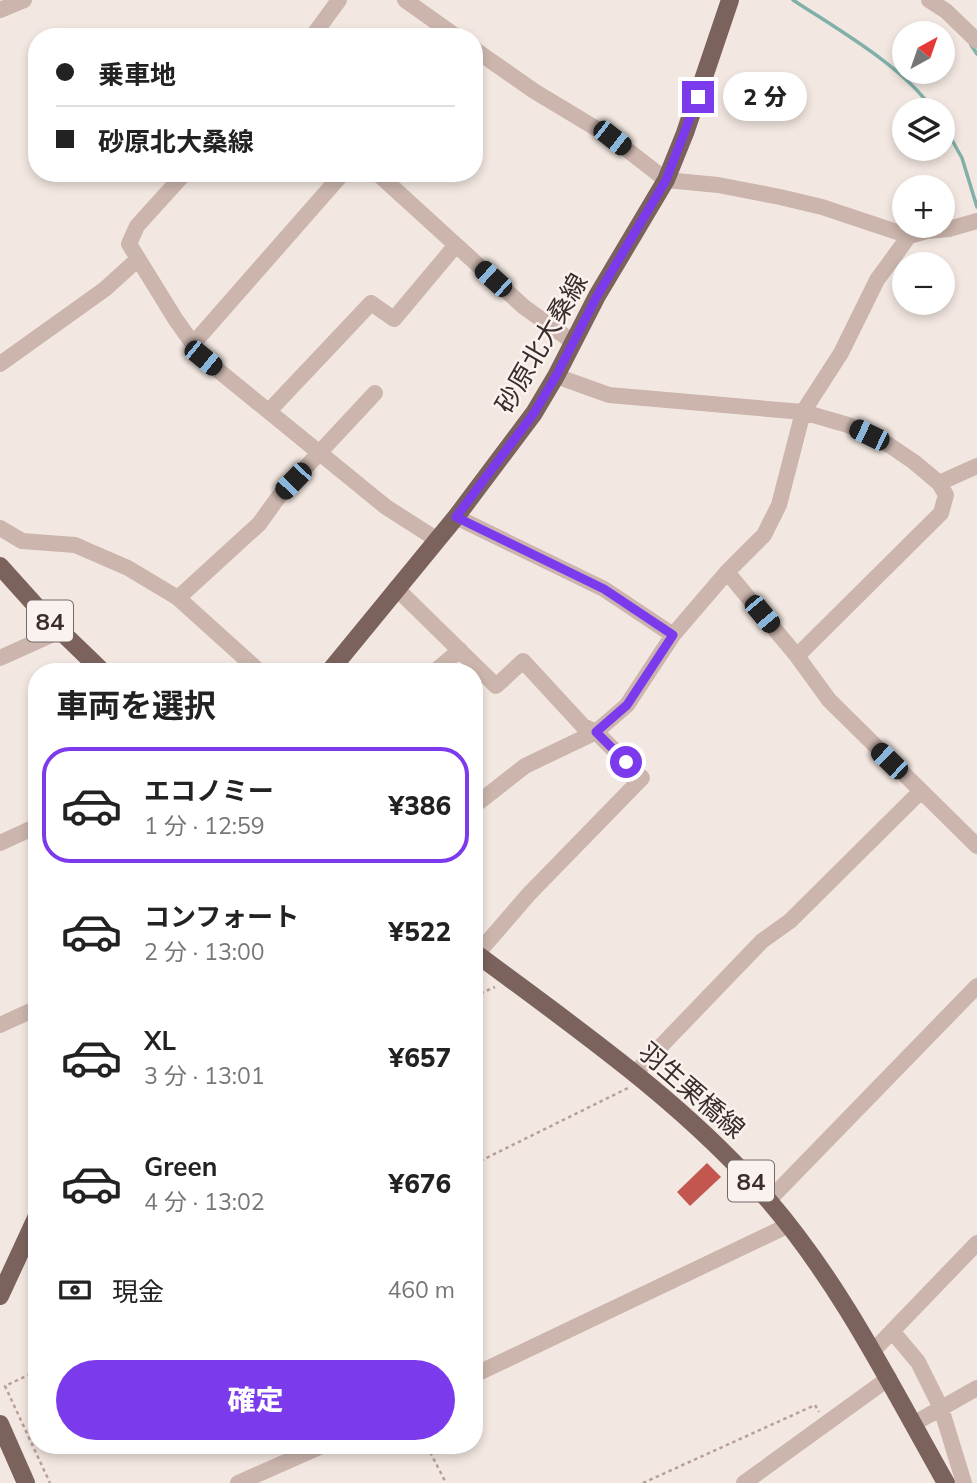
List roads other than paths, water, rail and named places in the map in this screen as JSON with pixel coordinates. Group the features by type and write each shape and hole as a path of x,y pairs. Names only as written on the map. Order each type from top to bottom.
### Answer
{"main road":[{"name":"砂原北大桑線","path":"336,663 456,517 534,413 556,376 597,296 666,180 685,133 730,0"},
{"name":"84","path":"0,566 94,663"},
{"name":"羽生栗橋線","path":"483,958 639,1077 724,1152 769,1200 824,1273 873,1351 946,1483"},
{"path":"0,1296 28,1235"},
{"path":"0,1424 26,1483"}],"street":[{"path":"0,10 24,0"},
{"path":"319,28 339,0"},
{"path":"405,0 444,28"},
{"path":"929,0 946,11 977,41"},
{"path":"483,55 534,91 612,138 666,180 718,185 779,197 822,207 892,230"},
{"path":"177,182 137,226 129,244 203,358 386,507 436,539"},
{"path":"193,344 335,182"},
{"path":"387,182 524,307 573,342"},
{"path":"955,227 977,220"},
{"path":"483,799 525,766 596,732 627,705 673,635 727,572 764,535 779,505 803,412 841,353 877,280 908,238"},
{"path":"269,411 371,303 394,319 456,245"},
{"path":"0,364 105,289 138,259"},
{"path":"556,376 609,395 803,412 848,425 889,445 914,461 939,483 946,495 941,513 797,656"},
{"path":"178,598 259,524 280,495 375,393"},
{"path":"939,483 977,467"},
{"path":"456,517 604,589 673,635"},
{"path":"0,528 22,541 75,545 128,568 178,598 250,663"},
{"path":"727,572 830,700 977,846"},
{"path":"397,589 473,663"},
{"path":"0,658 60,631"},
{"path":"445,663 460,650"},
{"path":"483,673 496,686 523,661 583,726 596,732 642,778 483,945"},
{"path":"639,1077 762,942 790,921 920,792"},
{"path":"0,843 28,830"},
{"path":"769,1200 977,986"},
{"path":"0,1025 28,1012"},
{"path":"483,1371 789,1225"},
{"path":"873,1351 977,1243"},
{"path":"892,1331 918,1362 940,1408 964,1483"},
{"path":"744,1483 889,1378"},
{"path":"913,1424 977,1388"},
{"path":"238,1483 304,1454"}],"waterway":[{"path":"793,0 888,64 923,98"},
{"path":"971,45 977,54"},
{"path":"955,145 962,158 977,207"}]}
